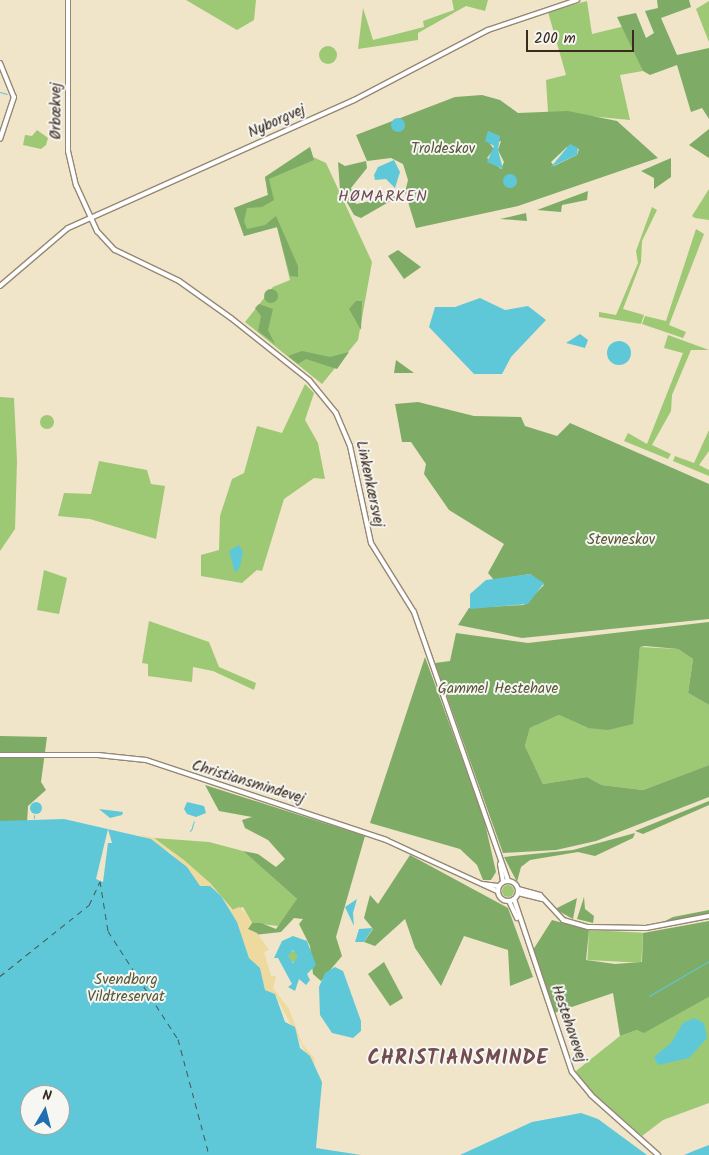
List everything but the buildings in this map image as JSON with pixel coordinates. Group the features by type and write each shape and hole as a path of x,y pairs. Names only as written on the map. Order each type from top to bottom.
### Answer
{"street":[{"name":"Ørbækvej","path":"68,0 68,151 76,185 91,218"},
{"name":"Nyborgvej","path":"0,286 61,233 91,218 354,100 460,42 577,0"},
{"path":"0,63 14,97 0,138"},
{"name":"Linkenkærsvej","path":"91,218 109,246 179,281 231,318 309,380 336,413 350,446 371,543 410,604 499,854 506,881"},
{"name":"Christiansmindevej","path":"0,755 98,754 146,760 386,840 477,883 498,889"},
{"path":"498,889 506,881 518,891 546,901 563,920 607,929 646,928 709,916"},
{"name":"Hestehavevej","path":"498,889 508,901 522,927"},
{"path":"508,901 514,899 518,891"},
{"name":"Hestehavevej","path":"514,899 572,1072 591,1096 658,1155"}],"green space":[{"path":"186,0 256,0 254,20 237,30"},
{"path":"452,0 488,0 485,11 466,6 418,33 418,40 358,49 363,8 373,40 424,27 423,21 454,10"},
{"path":"657,0 689,0 691,7 661,18 677,55 709,48 709,119 702,108 691,112 677,65 650,75 643,71 617,17 636,13 646,38 654,33 645,11 658,8"},
{"path":"587,1 592,34 625,26 643,71 620,75 630,120 548,112 546,80 566,75 548,12"},
{"path":"709,1 709,42 696,9"},
{"path":"328,46 334,49 337,55 334,61 328,64 322,61 319,55 322,49"},
{"name":"Troldeskov","path":"482,95 500,100 518,113 568,111 617,121 658,158 518,206 416,228 405,192 408,180 403,164 391,158 367,161 356,135 455,97","holes":["501,141 498,150 504,162 501,169 487,158 494,149 490,144","567,147 579,149 577,155 554,166 551,162"]},
{"path":"709,129 709,158 689,145"},
{"path":"37,130 48,138 46,145 41,149 23,145 25,135 32,136"},
{"path":"310,147 313,157 326,163 372,262 358,340 322,384 245,322 273,287 290,280 277,227 244,236 234,208 268,195 265,177"},
{"path":"310,147 314,160 269,179 274,200 262,207 247,208 244,221 247,229 265,225 276,216 298,266 298,277 290,276 277,227 244,236 234,208 268,195 265,177"},
{"path":"671,158 671,177 654,189 654,178 641,171"},
{"path":"366,161 367,168 351,188 356,204 401,195 361,218 354,215 340,190 338,162 345,166"},
{"path":"709,189 709,220 695,218 692,216"},
{"path":"588,191 587,200 562,205 561,212 537,210"},
{"path":"652,207 657,210 642,241 641,262 623,309 644,315 641,324 599,317 599,312 616,315 638,263 636,251"},
{"path":"526,213 527,221 500,219"},
{"path":"696,229 704,234 669,325 686,332 683,338 642,324 645,316 666,321"},
{"path":"398,250 421,267 404,279 388,256"},
{"path":"268,289 274,289 278,296 274,303 268,303 264,299 264,293"},
{"path":"356,301 362,301 361,330 349,309"},
{"path":"259,304 273,309 268,330 275,344 258,331 261,316 255,308"},
{"path":"668,335 709,350 691,350 672,395 671,411 652,445 671,454 668,459 624,441 628,433 647,444 683,353 664,348"},
{"path":"302,351 330,357 349,352 337,369 306,359 298,364 288,356"},
{"path":"396,360 414,373 394,373"},
{"path":"305,384 314,393 305,420 318,443 325,479 314,478 284,499 262,571 257,570 242,583 201,576 201,555 219,550 220,516 232,479 244,473 257,426 282,433"},
{"path":"0,397 14,398 17,461 15,529 0,551"},
{"name":"Stevneskov","path":"418,402 474,416 521,417 525,426 557,436 570,423 709,484 709,619 522,638 458,625 469,608 524,605 544,585 530,574 494,580 488,573 504,544 449,510 424,474 426,464 411,442 402,442 395,404"},
{"path":"47,415 52,417 54,422 52,427 47,429 42,427 40,422 42,417"},
{"path":"709,430 709,451 699,465 709,470 709,476 673,461 675,456 694,463"},
{"path":"99,461 147,470 151,484 165,486 156,539 90,519 58,516 64,493 91,494"},
{"path":"44,570 67,578 59,614 37,610"},
{"path":"149,621 209,642 219,667 256,683 254,690 213,671 193,667 192,682 148,676 148,664 142,663"},
{"name":"Gammel Hestehave","path":"709,622 709,705 688,693 693,659 678,649 640,647 633,724 608,730 588,728 559,715 530,728 525,746 543,784 587,777 602,785 643,790 709,765 709,797 596,841 556,850 503,853 435,663 450,661 456,633 528,643"},
{"path":"640,647 678,649 693,659 688,693 709,705 709,765 643,790 602,785 587,777 543,784 525,746 530,728 559,715 588,728 632,724"},
{"name":"Gammel Hestehave","path":"425,657 484,819 496,872 491,880 483,880 477,865 460,849 370,823"},
{"path":"0,736 47,737 41,782 46,790 28,806 27,823 0,821"},
{"path":"205,785 365,836 336,937 342,956 321,981 313,974 310,946 299,924 303,919 294,918 281,932 253,935 247,929 252,923 261,923 276,929 297,899 243,851 258,854 276,867 285,859 268,840 245,828 242,820 252,817 219,811"},
{"path":"709,801 709,805 643,834 635,831"},
{"path":"635,833 633,838 595,856 578,852 530,860 521,867 517,882 504,857 573,850"},
{"path":"154,838 209,842 243,851 297,899 294,908 278,926 252,923 243,907 233,910 210,883"},
{"path":"410,855 508,908 533,977 510,986 508,950 464,936 441,986 415,948 405,919 375,946 364,942 373,929 364,918 370,895 378,904"},
{"path":"508,885 514,891 508,897 502,891"},
{"path":"584,897 585,909 594,916 593,923 577,919"},
{"path":"577,898 573,919 555,909"},
{"path":"709,910 709,914 661,923 673,917"},
{"path":"552,920 589,930 586,960 615,964 642,962 643,933 709,921 709,997 644,1033 637,1030 620,1036 613,993 554,1013 533,950"},
{"path":"589,930 643,933 641,963 587,960"},
{"path":"293,950 299,956 293,962 287,956"},
{"path":"384,962 403,998 390,1006 368,974"},
{"path":"709,997 709,1103 663,1120 642,1136 585,1086 576,1071 620,1036 637,1030 645,1032"}],"sand":[{"path":"140,835 154,838 184,860 210,883 220,896 200,886 171,853"},
{"path":"222,897 232,910 239,907 247,914 252,923 248,929 257,933 269,950 264,952 271,976 276,976 273,988 289,1009 302,1044 314,1058 315,1071 275,994 265,990 260,968 249,958"}],"water":[{"path":"398,118 403,120 405,125 403,130 398,132 393,130 391,125 393,120"},
{"path":"488,131 500,136 498,150 503,169 487,162 494,146 485,141"},
{"path":"570,144 578,148 577,155 551,167"},
{"path":"394,160 400,172 395,188 386,179 375,180 374,175 378,167"},
{"path":"510,174 515,176 517,181 515,186 510,188 505,186 503,181 505,176"},
{"path":"480,298 505,310 528,306 546,320 511,357 502,374 474,374 429,327 435,307 455,307"},
{"path":"580,334 588,340 585,348 566,343"},
{"path":"619,341 627,345 631,353 627,361 619,365 611,361 607,353 611,345"},
{"path":"239,545 243,552 240,567 235,573 229,551"},
{"path":"530,574 544,583 528,604 470,609 470,594 486,580"},
{"path":"36,802 42,808 36,814 30,808"},
{"path":"187,802 204,806 206,813 196,817 187,814 184,809"},
{"path":"99,809 123,812 122,815 110,818"},
{"name":"Svendborg Vildtreservat","path":"64,819 151,839 187,867 200,886 210,886 221,896 237,922 249,958 260,968 265,990 275,994 285,1022 295,1027 300,1048 310,1056 322,1082 316,1148 361,1155 0,1155 0,821"},
{"path":"357,899 353,913 354,926 345,907"},
{"path":"373,928 364,942 355,942 359,929"},
{"path":"293,936 307,941 316,965 307,974 310,980 306,985 299,979 295,991 288,987 292,984 278,958 274,958 282,941","holes":["293,950 298,957 293,963 288,956"]},
{"path":"335,967 343,971 361,1021 361,1031 353,1038 332,1033 320,1015 319,987 325,973"},
{"path":"694,1018 704,1023 707,1038 689,1058 658,1065 654,1057 671,1043 683,1023"},
{"path":"581,1113 598,1119 647,1155 460,1155 532,1122"},
{"path":"709,1145 709,1155 684,1155 696,1150"}],"pier":[{"path":"108,829 112,843 108,843 103,882 96,879"}],"waterway":[{"path":"0,92 7,94"},
{"path":"192,827 194,821"},
{"path":"649,996 709,961"}],"ferry route":[{"path":"0,976 89,905 100,881 108,931 178,1039 209,1155"}],"district":[{"name":"HØMARKEN","path":"383,197"},
{"name":"CHRISTIANSMINDE","path":"458,1059"}]}
